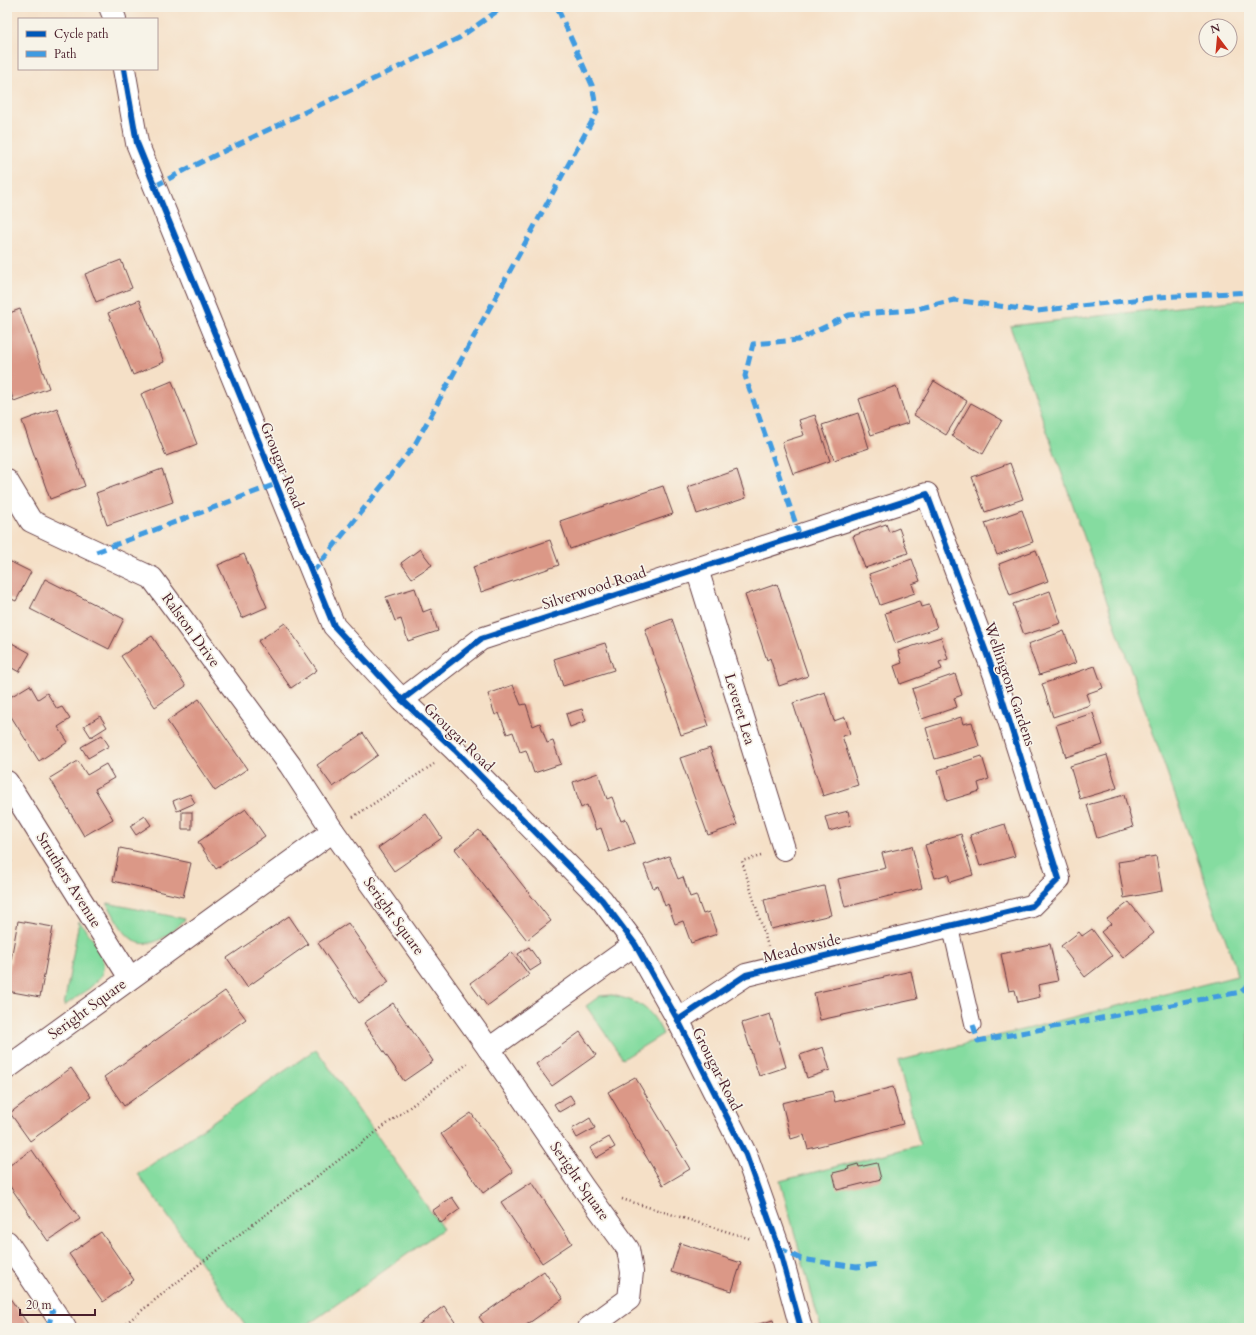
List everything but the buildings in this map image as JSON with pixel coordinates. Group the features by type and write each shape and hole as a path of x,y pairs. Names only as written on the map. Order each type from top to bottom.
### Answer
{"street":[{"path":"110,7 115,18"},
{"name":"Grougar Road","path":"124,70 137,143 334,626 402,700 455,750 602,900 635,944 678,1020 746,1155 778,1248 801,1328"},
{"name":"Ralston Drive","path":"7,481 31,521 152,578 290,765 333,831"},
{"name":"Wellington Gardens","path":"810,532 927,494 995,676 1058,879 1032,906 946,927"},
{"name":"Silverwood Road","path":"402,700 481,639 810,532"},
{"name":"Leveret Lea","path":"697,569 784,849"},
{"name":"Struthers Avenue","path":"7,782 130,978"},
{"name":"Seright Square","path":"7,1068 333,831 489,1049 583,1187 628,1249 632,1272 629,1299 589,1328"},
{"name":"Meadowside","path":"678,1020 746,975 946,927"},
{"path":"489,1049 635,944"},
{"path":"8,1245 65,1328"}],"lane":[{"path":"946,927 973,1025"}],"path":[{"path":"333,831 455,750"},
{"path":"775,968 742,861 784,849"},
{"path":"120,1328 201,1262 489,1049"},
{"path":"620,1199 778,1248"}],"green space":[{"path":"1249,299 1249,1328 821,1328 780,1181 920,1145 898,1061 1237,976 1234,963 1010,326"},
{"path":"107,903 185,919 168,935 161,939 146,944 139,943 124,932"},
{"path":"79,921 99,950 103,966 102,974 86,991 64,1006"},
{"path":"612,995 631,1000 644,1007 659,1025 663,1034 623,1059 586,1006 600,996"},
{"path":"316,1049 443,1229 303,1328 247,1328 138,1174"}],"marked path":[{"path":"155,186 191,167 459,38 503,7"},
{"path":"312,573 414,446 597,112 592,85 557,7"},
{"path":"800,536 745,376 753,344 798,340 849,315 913,310 954,300 1037,311 1159,297 1249,292"},
{"path":"96,552 276,484"},
{"path":"973,1025 978,1041 1241,992 1249,985"},
{"path":"779,1248 801,1259 857,1267 879,1264"},
{"path":"48,1328 53,1309"}],"cycle path":[{"path":"124,70 137,143 334,626 402,700 455,750 602,900 635,944 678,1020 746,1155 779,1248 801,1328"},
{"path":"402,700 481,639 927,494 995,676 1059,879 1032,906 746,975 678,1020"}]}
